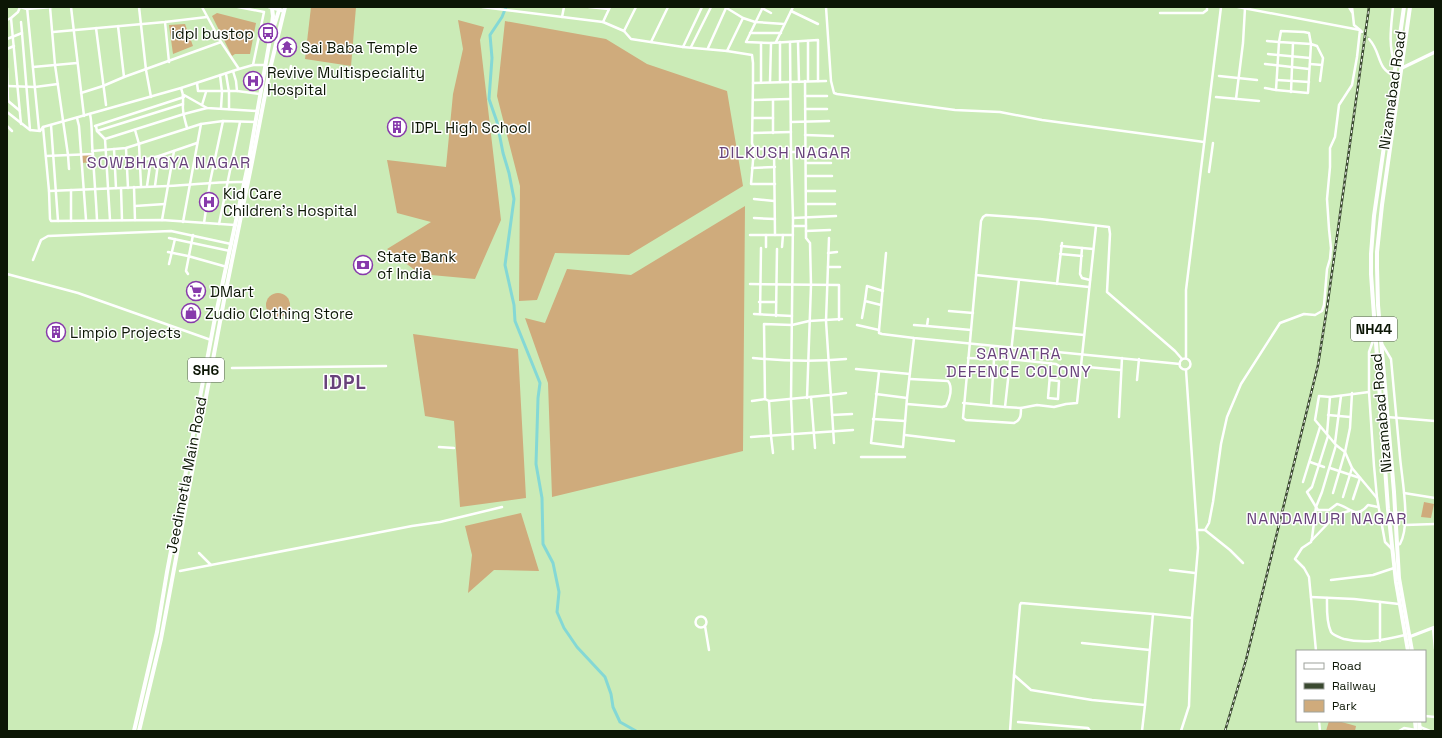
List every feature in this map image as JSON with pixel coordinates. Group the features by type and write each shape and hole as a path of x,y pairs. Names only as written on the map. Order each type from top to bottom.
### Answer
{"main road":[{"path":"270,39 271,7"},
{"name":"Nizamabad Road","path":"1404,7 1374,216 1371,254 1374,338 1392,549 1399,604 1412,650"},
{"name":"Nizamabad Road","path":"1408,650 1396,545 1394,492 1377,297 1377,252 1410,7"},
{"name":"Jeedimetla Main Road","path":"134,731 157,632 211,340 235,225 241,208 244,182 270,39 282,9"},
{"name":"Jeedimetla Main Road","path":"139,731 161,638 241,208 282,9"},
{"path":"1402,68 1435,52"},
{"path":"1388,120 1394,120"},
{"path":"1372,297 1377,297"}],"street":[{"path":"7,20 18,12 20,7 51,7 55,65 69,169"},
{"path":"71,7 80,93 84,116"},
{"path":"139,7 146,70 151,97"},
{"path":"202,7 206,17 239,69"},
{"path":"238,7 264,12 253,65"},
{"path":"271,7 282,9"},
{"path":"482,7 500,8 603,22 624,31 631,39 752,55 752,143 754,149 751,184 775,184"},
{"path":"524,7 525,12"},
{"path":"562,17 564,7"},
{"path":"590,7 610,8 603,22"},
{"path":"624,31 636,7"},
{"path":"651,42 668,7"},
{"path":"683,47 702,7"},
{"path":"691,47 711,7"},
{"path":"708,48 726,7 743,18 755,22 784,24"},
{"path":"731,11 733,7"},
{"path":"776,42 794,7"},
{"path":"826,7 831,81 834,93 955,110 1000,112 1042,120 1204,142"},
{"path":"1160,13 1203,12 1207,10 1207,7"},
{"path":"1181,731 1189,706 1192,618 1198,548 1198,530 1186,370 1190,364 1186,358 1186,290 1221,7"},
{"path":"1238,7 1361,31"},
{"path":"1350,7 1354,25 1361,31"},
{"path":"1393,7 1390,46 1396,67"},
{"path":"27,8 40,131"},
{"path":"771,13 762,8 746,42 770,43 818,40 818,81"},
{"path":"1236,99 1243,43 1245,8"},
{"path":"791,11 818,24"},
{"path":"53,32 206,17"},
{"path":"11,18 21,124"},
{"path":"727,51 743,18"},
{"path":"21,22 30,130"},
{"path":"165,22 169,62"},
{"path":"118,26 124,77"},
{"path":"7,30 12,28"},
{"path":"96,28 106,105"},
{"path":"1265,88 1276,90 1291,92 1308,93 1311,44 1309,33 1281,31 1276,90"},
{"path":"1205,530 1209,523 1221,444 1227,417 1241,384 1280,323 1304,314 1315,315 1322,311 1324,305 1327,269 1331,248 1327,199 1330,148 1335,137 1339,105 1352,85 1361,31"},
{"path":"7,39 22,32"},
{"path":"750,33 781,33"},
{"path":"1370,39 1377,52 1383,69 1387,73 1395,76"},
{"path":"807,398 811,285 810,245 806,238 805,96 808,41"},
{"path":"1267,41 1311,44 1317,46 1323,58 1320,81"},
{"path":"80,93 103,86 221,42"},
{"path":"780,42 780,82"},
{"path":"790,42 793,218 791,399 793,449"},
{"path":"798,42 800,82"},
{"path":"761,43 761,82"},
{"path":"770,43 770,82"},
{"path":"1291,92 1294,43"},
{"path":"7,49 14,46"},
{"path":"1268,54 1310,58"},
{"path":"33,67 77,63"},
{"path":"1265,64 1309,69"},
{"path":"1310,64 1322,65"},
{"path":"40,131 43,127 151,97 239,69 253,65 266,65"},
{"path":"289,77 291,66"},
{"path":"7,68 8,100 20,111"},
{"path":"233,71 237,91"},
{"path":"226,74 229,92 229,109"},
{"path":"220,75 222,92 221,108"},
{"path":"1219,76 1256,80"},
{"path":"1277,80 1308,82"},
{"path":"753,83 826,81"},
{"path":"197,83 198,91 237,91 260,94"},
{"path":"8,86 36,87 58,84"},
{"path":"181,88 184,96 183,104 187,128"},
{"path":"202,105 206,92"},
{"path":"94,126 184,96 207,108"},
{"path":"805,96 827,96"},
{"path":"1216,97 1259,101"},
{"path":"753,100 790,99"},
{"path":"773,100 773,133"},
{"path":"97,131 183,104"},
{"path":"105,139 207,108 258,111"},
{"path":"805,109 827,109"},
{"path":"7,112 30,130 40,131"},
{"path":"90,114 94,126 105,139 110,220"},
{"path":"77,118 86,220"},
{"path":"753,118 773,118"},
{"path":"46,156 81,154 126,148 201,124 223,121 256,122"},
{"path":"204,223 210,182 223,121"},
{"path":"791,122 829,121"},
{"path":"219,224 240,122"},
{"path":"183,222 201,124"},
{"path":"51,125 58,221"},
{"path":"7,126 12,131"},
{"path":"94,126 92,152 96,189 97,220"},
{"path":"43,127 50,191 50,220 162,220 235,225"},
{"path":"135,130 139,144 141,186"},
{"path":"752,133 791,132"},
{"path":"805,135 833,136"},
{"path":"140,161 151,159 197,143"},
{"path":"1210,172 1213,143"},
{"path":"126,148 128,188"},
{"path":"114,149 116,188"},
{"path":"754,149 791,151 830,150"},
{"path":"774,149 775,235"},
{"path":"162,220 174,151"},
{"path":"156,186 159,156"},
{"path":"147,186 151,159"},
{"path":"806,163 831,163"},
{"path":"752,168 775,167"},
{"path":"806,176 832,176"},
{"path":"50,191 189,185 210,182 244,182"},
{"path":"134,187 135,220"},
{"path":"121,188 122,220"},
{"path":"71,190 71,221"},
{"path":"806,191 835,191"},
{"path":"754,199 774,201"},
{"path":"134,206 165,204"},
{"path":"806,204 834,204"},
{"path":"1021,408 1019,421 1014,423 964,419 962,413 981,221 986,215 1107,226 1110,229 1107,292 1175,351 1182,360"},
{"path":"793,218 836,216"},
{"path":"754,218 775,219"},
{"path":"793,226 806,226"},
{"path":"963,404 1021,408 1037,405 1054,407 1077,403 1096,226"},
{"path":"806,231 830,230"},
{"path":"33,260 41,240 48,236 171,231 231,244"},
{"path":"188,274 186,271 193,235"},
{"path":"750,235 792,235"},
{"path":"766,235 766,247"},
{"path":"782,235 782,247"},
{"path":"169,238 230,251"},
{"path":"829,238 826,321 834,443"},
{"path":"169,264 175,239"},
{"path":"1057,284 1062,244 1093,249"},
{"path":"760,314 761,248"},
{"path":"1082,248 1080,276 1090,280"},
{"path":"776,316 777,249"},
{"path":"168,252 227,267"},
{"path":"828,252 837,252"},
{"path":"879,330 886,253"},
{"path":"1060,254 1082,256"},
{"path":"828,267 840,267"},
{"path":"7,274 78,293 211,340"},
{"path":"976,275 1089,287"},
{"path":"1005,407 1019,280"},
{"path":"750,284 839,284 840,320 792,324 764,324 765,399"},
{"path":"862,318 867,286 883,291"},
{"path":"865,301 881,306"},
{"path":"759,302 776,302"},
{"path":"949,310 973,313"},
{"path":"754,314 792,316"},
{"path":"928,319 928,326"},
{"path":"857,325 879,330 882,334 1011,348 1139,359 1180,364 1181,367 1186,370"},
{"path":"914,325 971,330"},
{"path":"1014,328 1084,335"},
{"path":"879,372 871,443 903,447 914,338"},
{"path":"1374,338 1369,352 1377,498 1385,542 1392,549"},
{"path":"1381,344 1391,359 1404,493 1405,525 1403,540 1400,544 1396,545"},
{"path":"752,358 765,360 846,359"},
{"path":"968,358 1052,363 1064,369 1073,366 1120,370"},
{"path":"1119,417 1120,370 1122,358"},
{"path":"1180,364 1182,360 1186,358"},
{"path":"1137,380 1139,359"},
{"path":"991,406 994,360"},
{"path":"1050,380 1060,381 1058,399 1048,398 1050,380 1052,363"},
{"path":"232,368 386,366"},
{"path":"856,369 910,374"},
{"path":"907,404 942,407 946,406 949,400 950,386 948,381 910,379"},
{"path":"1370,392 1352,393 1330,397 1319,396 1315,420 1327,435 1345,452 1352,468 1377,498"},
{"path":"752,401 765,399 769,401 807,398 846,393"},
{"path":"1333,493 1345,452 1352,393"},
{"path":"876,394 907,398"},
{"path":"1311,542 1316,507 1330,468 1336,444 1341,396"},
{"path":"811,397 815,448"},
{"path":"1330,397 1327,435 1312,487 1307,492 1318,510 1330,510 1337,504 1349,511"},
{"path":"769,401 770,436 773,453"},
{"path":"832,415 852,414"},
{"path":"1328,415 1350,417"},
{"path":"1387,417 1435,421"},
{"path":"873,419 905,421"},
{"path":"1303,482 1320,427"},
{"path":"751,437 853,430"},
{"path":"905,435 954,441"},
{"path":"439,447 454,448"},
{"path":"862,457 905,457"},
{"path":"1310,462 1324,467"},
{"path":"1330,468 1360,478"},
{"path":"1344,497 1352,468"},
{"path":"1353,499 1360,478"},
{"path":"1404,493 1435,498"},
{"path":"1316,650 1309,577 1304,568 1295,559 1302,548 1311,542 1336,516 1349,511 1358,512 1368,505 1378,507"},
{"path":"180,571 412,526 440,522 502,507"},
{"path":"1405,525 1435,524"},
{"path":"1198,530 1205,530 1230,550 1243,563"},
{"path":"198,553 211,565"},
{"path":"1331,580 1373,575 1394,568"},
{"path":"1170,570 1195,572"},
{"path":"1311,597 1399,604"},
{"path":"1327,598 1329,626 1331,633 1336,637 1353,641 1380,641 1407,636 1434,627 1435,649"},
{"path":"1380,602 1380,641"},
{"path":"1010,731 1021,603 1192,618"},
{"path":"1142,731 1154,614"},
{"path":"705,626 701,628 697,626 697,618 705,618 707,622 705,626 709,650"},
{"path":"1082,643 1150,650"},
{"path":"1014,675 1031,690 1092,700 1145,706"},
{"path":"1018,722 1088,728 1090,731"},
{"path":"1399,731 1404,728 1430,731"}],"green space":[{"path":"311,7 356,7 351,66 305,59"},
{"path":"217,13 256,23 250,54 235,54 232,56 212,16"},
{"path":"458,20 484,27 480,40 501,220 475,279 420,274 387,249 431,222 397,213 387,160 446,167 453,94 463,49"},
{"path":"505,21 606,39 647,64 727,91 743,186 629,255 555,253 537,300 519,301 520,186 497,96"},
{"path":"185,24 193,46 173,54 169,25"},
{"path":"82,155 91,155 92,162 82,163"},
{"path":"745,206 743,451 552,497 548,383 525,318 545,323 567,269 631,275"},
{"path":"278,293 283,294 289,300 289,310 283,316 278,317 273,316 267,310 266,305 267,300 273,294"},
{"path":"413,334 518,349 526,498 460,507 454,421 425,416"},
{"path":"1424,502 1434,504 1431,518 1421,517"},
{"path":"521,513 539,571 494,570 468,593 472,555 465,526"},
{"path":"1329,722 1342,722 1356,726 1355,731 1326,731"}],"waterway":[{"path":"506,7 502,17 490,35 492,58 489,99 497,122 514,199 505,265 514,305 515,321 540,383 538,398 536,464 542,498 543,544 553,563 559,592 557,612 564,628 577,647 605,677 611,694 613,707 620,722 636,731"}],"tunnel":[{"path":"1362,32 1369,39"}],"railway":[{"path":"1225,731 1246,660 1318,365 1369,7"}],"place":[{"name":"idpl bustop","path":"268,33"},
{"name":"Sai Baba Temple","path":"287,47"},
{"name":"Revive Multispeciality Hospital","path":"253,81"},
{"name":"IDPL High School","path":"397,127"},
{"name":"Kid Care Children's Hospital","path":"209,202"},
{"name":"State Bank of India","path":"363,265"},
{"name":"DMart","path":"196,291"},
{"name":"Zudio Clothing Store","path":"191,313"},
{"name":"Limpio Projects","path":"56,332"}],"district":[{"name":"DILKUSH NAGAR","path":"785,152"},
{"name":"SOWBHAGYA NAGAR","path":"169,162"},
{"name":"SARVATRA DEFENCE COLONY","path":"1019,362"},
{"name":"IDPL","path":"345,382"},
{"name":"NANDAMURI NAGAR","path":"1327,518"}]}
